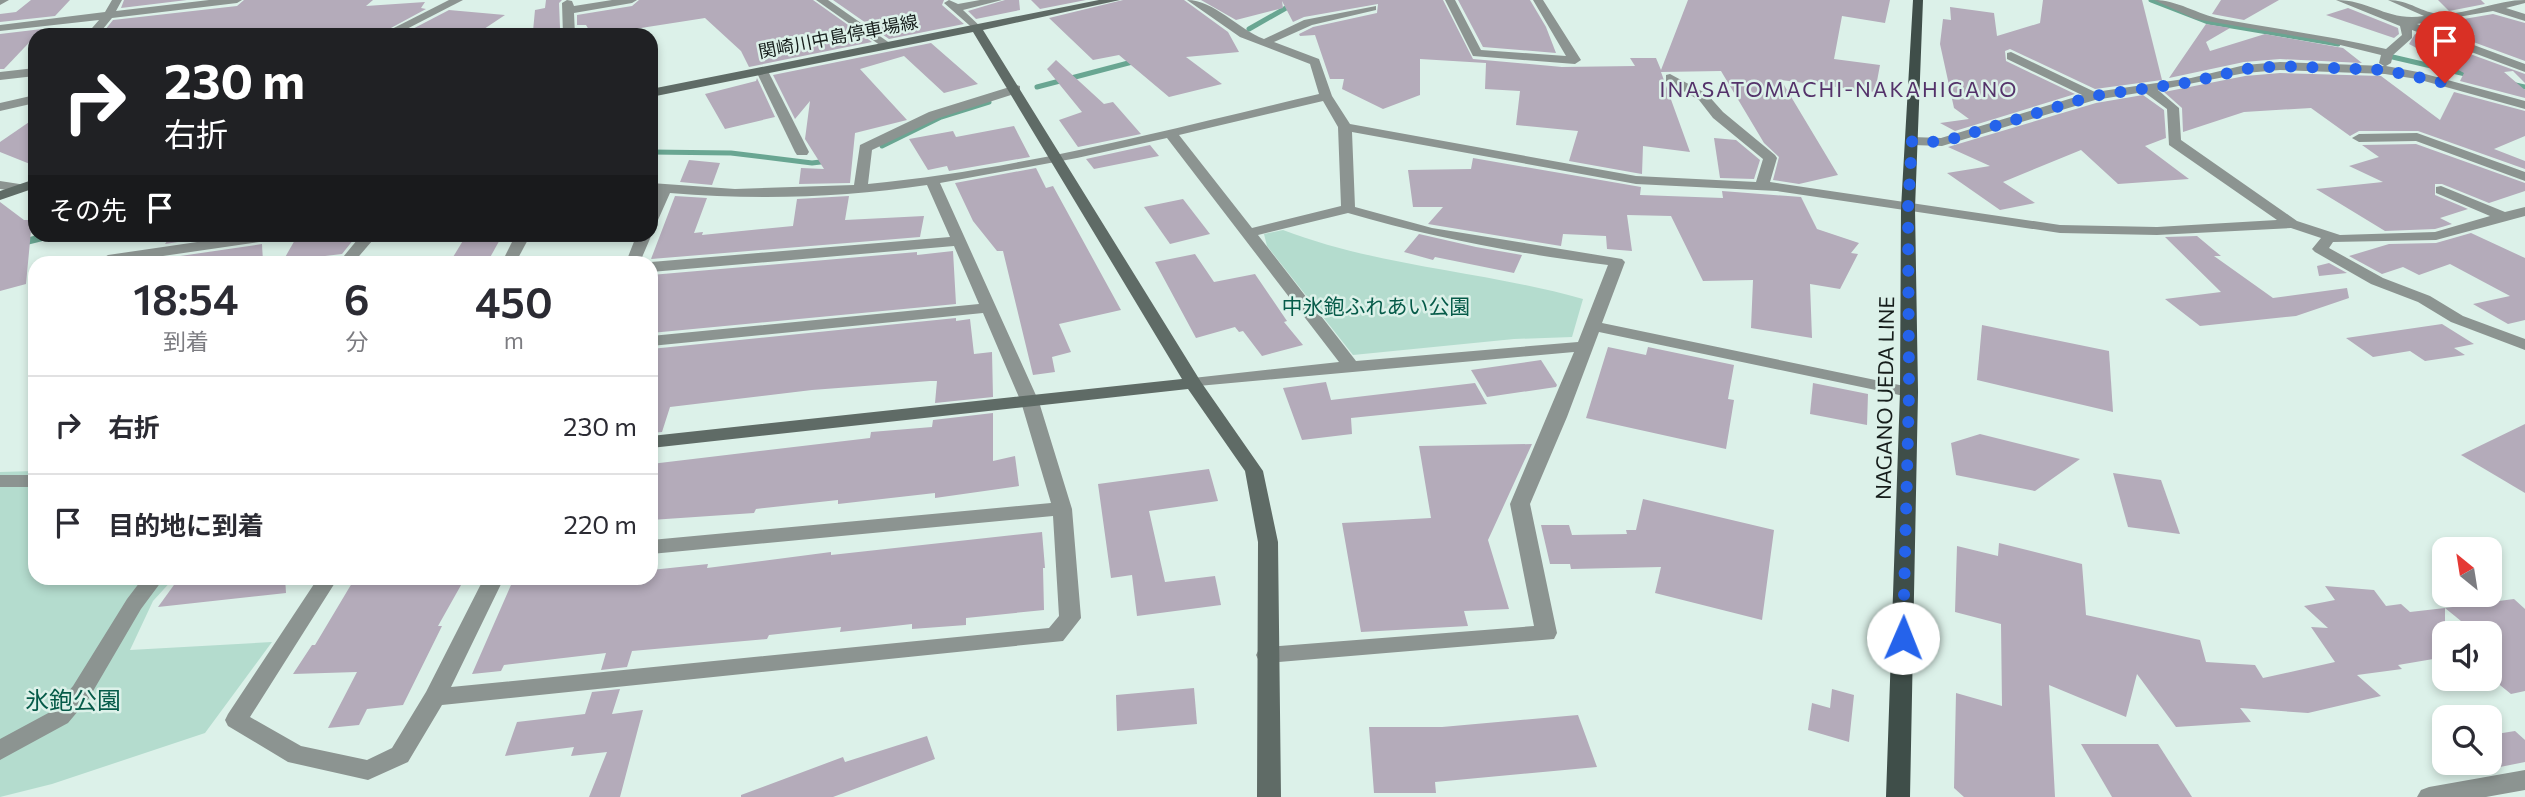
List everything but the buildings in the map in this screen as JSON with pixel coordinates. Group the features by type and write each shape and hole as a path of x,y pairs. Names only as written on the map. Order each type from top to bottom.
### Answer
{"main road":[{"name":"NAGANO UEDA LINE","path":"1898,797 1909,392 1908,208 1918,0"}],"street":[{"path":"98,28 117,0"},
{"path":"0,28 237,0"},
{"path":"400,28 458,0"},
{"path":"569,28 569,7 632,0"},
{"path":"821,0 888,46"},
{"path":"951,4 997,0"},
{"name":"関崎川中島停車場線","path":"658,92 1115,0"},
{"path":"1192,0 1244,35 1315,62 1326,96 1345,127 1348,209"},
{"path":"1450,0 1476,53 1575,60 1538,0"},
{"path":"2159,0 2196,16 2220,22 2324,38 2386,59 2418,76 2525,106"},
{"path":"2341,0 2525,68"},
{"path":"2393,0 2433,16"},
{"path":"2405,23 2433,16 2494,8 2524,0"},
{"path":"951,4 976,29 1016,89 1054,157 1193,383 1254,471 1268,542 1269,797"},
{"path":"1264,43 1308,22 1372,8"},
{"path":"2494,8 2525,18"},
{"path":"1912,141 1942,142 2093,96 2191,82 2245,69 2386,59 2408,36 2405,23"},
{"path":"2011,56 2093,96"},
{"path":"762,71 802,152"},
{"path":"0,76 28,73"},
{"path":"1670,78 1703,97 1718,115 1770,158 1762,187"},
{"path":"2145,87 2173,108 2174,142 2292,224 2339,239 2436,236 2518,214"},
{"path":"861,188 865,148 934,115 1016,89"},
{"path":"658,188 761,196 933,182 1326,96"},
{"path":"0,107 28,101"},
{"path":"1345,127 1610,177 1762,187 2060,229 2157,231 2292,224"},
{"path":"1170,132 1351,366"},
{"path":"2358,138 2417,137 2525,177"},
{"path":"435,696 1055,635 1070,618 1062,509 1030,402 933,182"},
{"path":"0,185 28,186"},
{"path":"0,196 28,186"},
{"path":"2441,190 2518,214"},
{"path":"1249,233 1348,209 1430,232 1540,252 1617,262 1594,326 1520,505 1546,633 1267,655"},
{"path":"2330,236 2320,249 2377,281 2424,299 2457,319 2525,345"},
{"path":"658,266 958,241"},
{"path":"135,256 231,242"},
{"path":"352,256 365,242"},
{"path":"658,340 989,308"},
{"path":"1594,326 1909,392"},
{"path":"658,441 1351,366 1586,346"},
{"path":"0,481 28,481"},
{"path":"658,547 1062,509"},
{"path":"0,750 60,717 81,692 134,604 149,585"},
{"path":"323,585 236,720 296,755 368,770 400,755 435,696 490,585"},
{"path":"2429,797 2525,780"}],"green space":[{"name":"中氷鉋ふれあい公園","path":"1283,230 1394,261 1583,299 1572,337 1514,339 1353,355 1267,246 1264,234"},
{"name":"氷鉋公園","path":"28,471 28,585 168,585 153,601 130,650 272,642 205,733 52,784 0,797 0,472"}],"waterway":[{"path":"1249,29 1300,0"},
{"path":"2151,0 2208,22 2338,44"},
{"path":"2384,55 2474,76"},
{"path":"1037,87 1136,61"},
{"path":"2511,84 2525,87"},
{"path":"882,146 941,117 989,102"},
{"path":"658,152 731,153 812,163 829,161"},
{"path":"0,248 28,241"}],"district":[{"name":"INASATOMACHI-NAKAHIGANO","path":"1839,88"}],"route":[{"path":"1903,638 1909,392 1908,208 1912,141 1942,142 2093,96 2191,82 2245,69 2280,66 2385,70 2445,83"}]}
